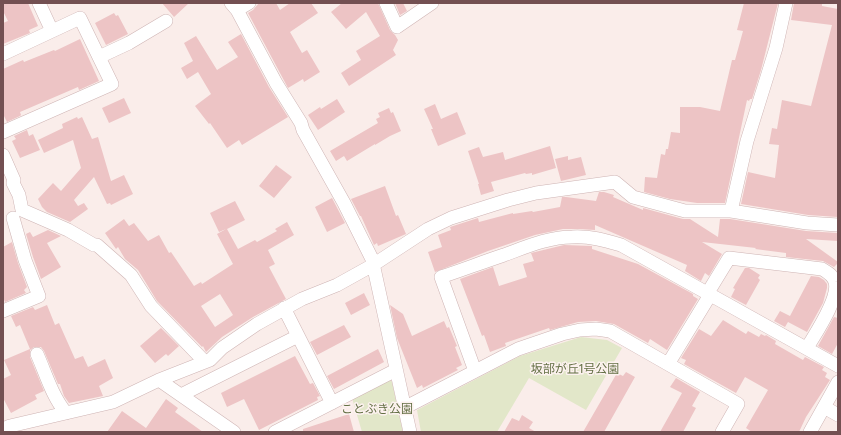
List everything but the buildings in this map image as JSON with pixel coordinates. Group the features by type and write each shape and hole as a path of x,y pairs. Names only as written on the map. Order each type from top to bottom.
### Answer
{"street":[{"path":"39,3 52,32"},
{"path":"249,3 234,6 276,84 301,123 303,130 344,203 372,259 410,432"},
{"path":"386,3 397,26 432,3"},
{"path":"731,211 747,141 776,48 786,3"},
{"path":"3,54 80,18 112,84 3,132"},
{"path":"99,57 128,43 166,21"},
{"path":"3,155 19,195 12,217 39,296 3,311"},
{"path":"3,429 10,426 113,402 159,380 210,360 230,342 284,308 337,285 373,265 428,229 451,218 508,200 544,192 615,182 633,197 685,211 731,211 807,223 838,225"},
{"path":"12,217 68,230 94,246 96,245 132,275 151,306 205,362"},
{"path":"475,371 440,277 531,245 566,237 592,237 620,245 838,366"},
{"path":"668,364 729,258 822,269 832,277 836,282 835,296 807,348"},
{"path":"284,308 332,403"},
{"path":"404,408 518,349 562,334 588,329 610,331 738,404 722,432"},
{"path":"181,395 298,336"},
{"path":"38,354 51,389 60,406 66,413"},
{"path":"275,432 396,370"},
{"path":"159,380 234,432"},
{"path":"810,432 838,382"},
{"path":"824,407 838,415"}],"green space":[{"name":"坂部が丘1号公園","path":"581,337 607,340 622,348 586,410 529,378 497,432 421,432 417,410 520,356"},
{"name":"ことぶき公園","path":"390,380 392,382 403,432 362,432 352,398"}]}
